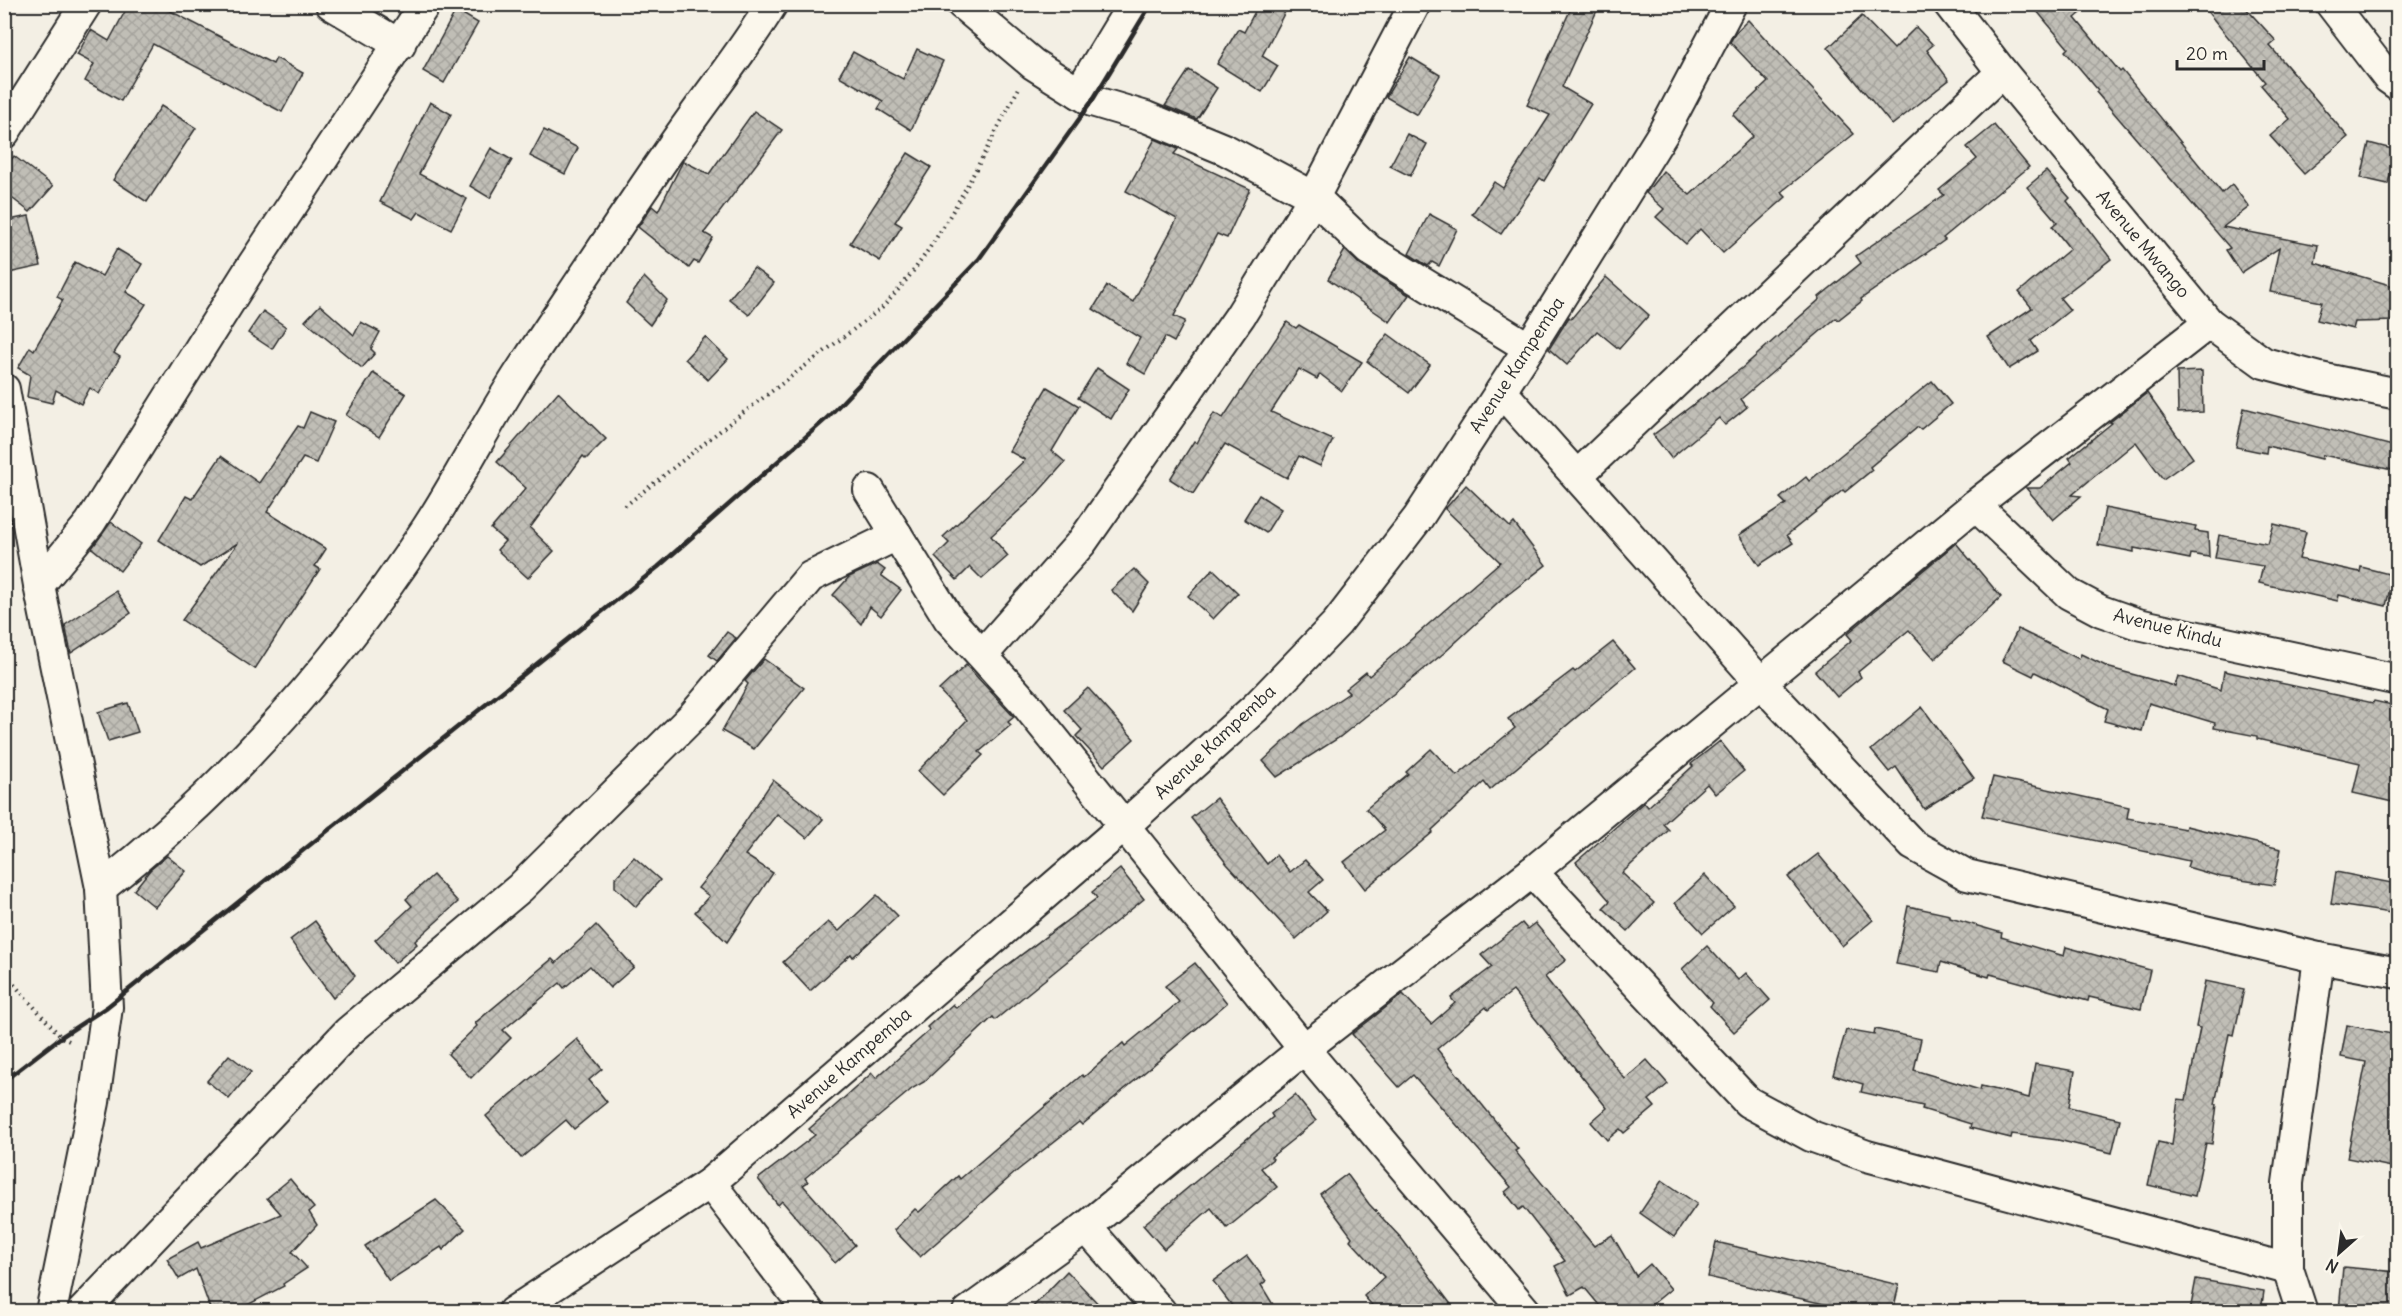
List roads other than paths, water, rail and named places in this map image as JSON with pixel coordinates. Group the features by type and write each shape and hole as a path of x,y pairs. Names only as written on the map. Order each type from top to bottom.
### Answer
{"street":[{"path":"4,133 86,4"},
{"path":"331,4 400,45"},
{"path":"39,585 90,523 248,272 425,4"},
{"path":"101,888 155,845 189,813 267,735 339,651 428,527 504,395 669,150 772,4"},
{"path":"962,4 1033,63 1092,102 1146,117 1226,150 1314,197 1369,250 1529,348"},
{"path":"1079,93 1133,4"},
{"path":"983,654 1082,542 1240,316 1314,197 1415,4"},
{"name":"Avenue Kampemba","path":"513,1311 710,1183 1123,827 1255,708 1337,623 1418,518 1529,348 1663,134 1731,4"},
{"name":"Avenue Mwango","path":"1949,4 2002,72 2209,323 2264,363 2320,378 2397,394"},
{"path":"2331,4 2388,78 2397,85"},
{"path":"1578,476 2002,72"},
{"path":"968,1311 1086,1227 1304,1049 1532,872 1975,505 2209,323"},
{"path":"4,389 39,585 101,888 107,1007 98,1055 94,1102 51,1311"},
{"path":"1501,391 1760,682 1913,845 1967,874 2319,958 2397,973"},
{"path":"868,490 949,620 983,654 1304,1049 1526,1311"},
{"name":"Avenue Kindu","path":"1975,505 2069,594 2101,611 2138,624 2397,680"},
{"path":"82,1311 348,1032 520,888 693,716 810,577 897,535"},
{"path":"1532,872 1748,1102 1811,1136 1868,1156 2288,1269"},
{"path":"2302,1311 2288,1269 2288,1183 2319,958"},
{"path":"710,1183 809,1311"},
{"path":"1086,1227 1161,1311"}],"railway":[{"path":"4,1081 61,1037 107,1007 658,567 827,418 979,259 1092,101 1151,4"}]}
